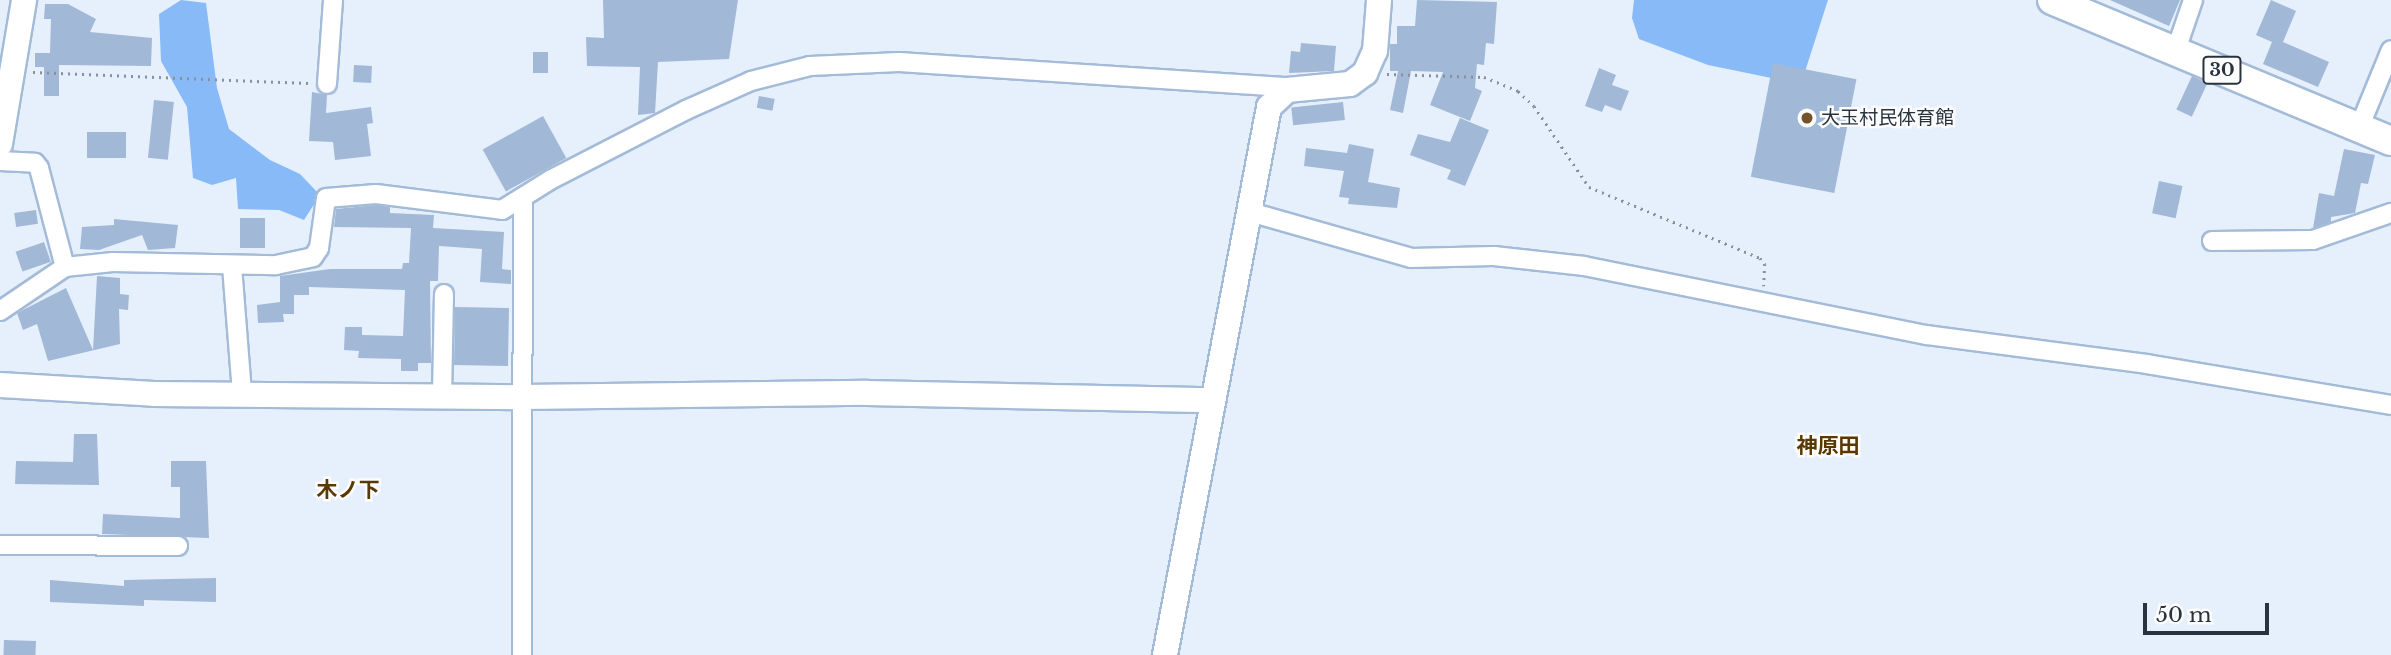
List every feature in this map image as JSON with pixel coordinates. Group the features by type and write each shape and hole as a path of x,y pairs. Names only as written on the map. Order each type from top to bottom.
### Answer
{"main road":[{"name":"30","path":"2052,0 2391,141"}],"street":[{"path":"0,144 24,0"},
{"path":"327,84 333,0"},
{"path":"0,311 65,267 113,262 276,265 313,257 319,248 326,198 376,194 502,210 550,180 686,110 751,81 810,66 899,62 1296,88 1350,83 1366,73 1375,51 1380,0"},
{"path":"2176,50 2193,0"},
{"path":"2359,128 2391,50"},
{"path":"1166,655 1211,400 1269,107 1279,94 1296,88"},
{"path":"0,162 35,163 39,168 65,267"},
{"path":"522,655 523,199"},
{"path":"1250,212 1411,258 1494,256 1584,266 1927,335 2147,364 2391,405"},
{"path":"2212,241 2313,240 2391,213"},
{"path":"232,266 242,394"},
{"path":"442,397 444,294"},
{"path":"0,385 242,394 442,397 867,393 1211,400"},
{"path":"0,545 178,546"}],"path":[{"path":"12,72 327,84"},
{"path":"1366,73 1484,77 1518,91 1534,106 1581,178 1596,192 1764,261 1762,303"}],"shaded area":[{"path":"181,0 206,3 217,88 229,129 270,160 300,174 320,195 304,220 279,210 238,209 236,178 212,185 193,178 187,107 161,61 159,14"},
{"path":"1634,0 1828,0 1801,84 1708,65 1639,39 1632,18"}],"building":[{"path":"603,0 738,0 729,59 658,62 655,113 638,115 640,67 587,66 586,37 604,38"},
{"path":"1417,0 1497,2 1494,44 1486,43 1484,65 1477,64 1475,88 1482,91 1470,121 1430,105 1443,72 1411,71 1403,113 1390,110 1398,71 1390,71 1390,44 1397,44 1397,26 1415,26"},
{"path":"2110,0 2180,0 2169,26"},
{"path":"2271,0 2296,11 2283,42 2329,62 2318,87 2263,64 2272,42 2256,35"},
{"path":"45,4 68,4 96,19 90,32 152,38 151,66 59,65 59,96 44,96 44,67 35,67 35,53 50,53 51,19 44,19"},
{"path":"1301,43 1336,46 1334,71 1289,73 1291,51 1300,52"},
{"path":"533,52 548,52 548,73 533,73"},
{"path":"1773,63 1856,79 1834,193 1751,177"},
{"path":"354,65 372,66 371,83 353,82"},
{"path":"1599,68 1616,75 1612,85 1629,91 1621,111 1605,105 1602,112 1585,106"},
{"path":"2192,76 2207,83 2192,117 2176,110"},
{"path":"312,92 327,95 326,113 371,107 373,123 367,124 371,156 335,160 333,142 309,141"},
{"path":"759,96 775,99 772,111 757,108"},
{"path":"154,100 174,102 168,160 148,158"},
{"path":"1343,102 1345,120 1293,125 1291,107"},
{"path":"543,116 566,158 506,191 483,149"},
{"path":"1460,118 1489,130 1465,186 1447,179 1451,170 1410,155 1418,134 1450,142"},
{"path":"87,132 126,132 126,158 87,158"},
{"path":"1349,144 1374,149 1368,182 1400,188 1397,208 1348,204 1349,198 1339,197 1344,171 1304,166 1306,148 1347,153"},
{"path":"2344,149 2375,155 2368,184 2361,183 2355,213 2331,217 2331,222 2313,228 2319,193 2334,196"},
{"path":"2159,181 2182,186 2176,218 2152,213"},
{"path":"376,205 390,207 390,213 434,215 433,228 504,232 502,269 511,270 511,284 480,282 482,249 439,246 438,281 430,281 431,363 418,363 418,371 401,371 401,359 358,358 359,351 344,350 345,327 362,327 362,335 403,336 405,290 309,287 309,295 294,295 294,314 283,314 284,322 258,323 257,305 280,302 280,276 330,269 402,269 403,263 409,263 411,228 334,227 336,209"},
{"path":"36,210 38,224 16,227 14,213"},
{"path":"240,218 265,218 265,248 240,248"},
{"path":"114,219 178,225 175,248 148,250 142,235 99,250 80,249 82,227 114,225"},
{"path":"44,242 51,262 22,272 16,252"},
{"path":"97,276 120,278 120,294 129,295 128,310 119,309 120,344 48,361 37,324 23,330 17,313 66,288 93,350"},
{"path":"455,307 509,308 508,366 454,365"},
{"path":"74,434 97,434 99,485 15,484 16,461 73,462"},
{"path":"171,461 206,461 209,538 102,534 103,514 180,518 180,487 171,487"},
{"path":"216,578 216,602 144,600 144,606 50,602 50,580 124,586 124,580"},
{"path":"4,640 36,641 35,655 3,655"}],"place":[{"name":"大玉村民体育館","path":"1807,118"}],"district":[{"name":"神原田","path":"1828,446"},
{"name":"木ノ下","path":"348,490"}]}
